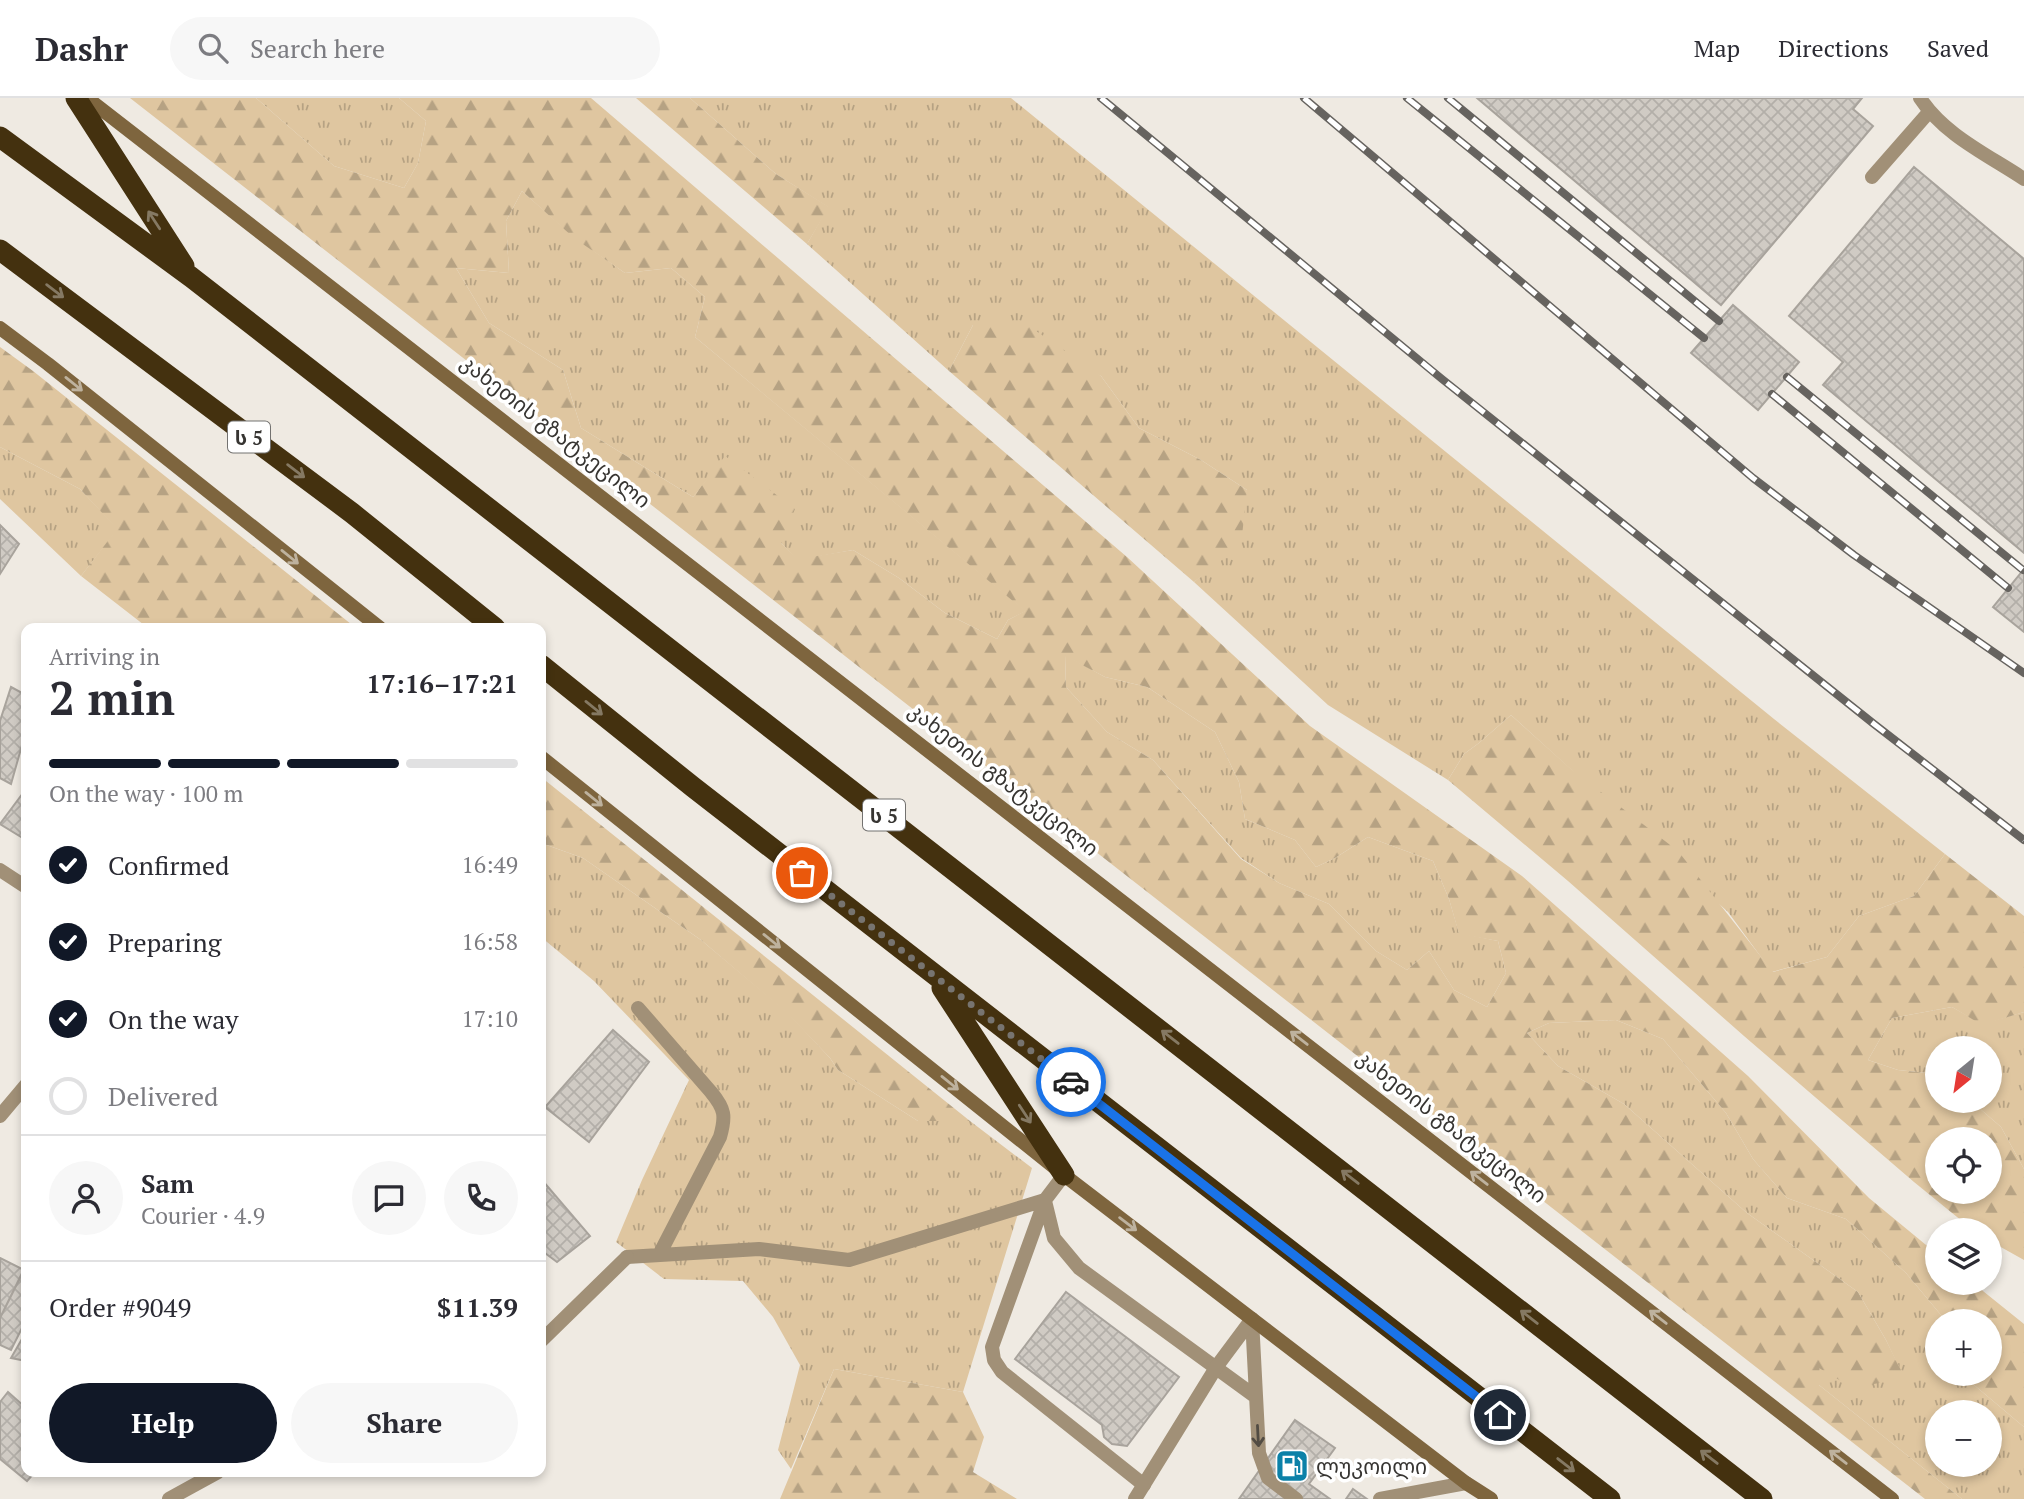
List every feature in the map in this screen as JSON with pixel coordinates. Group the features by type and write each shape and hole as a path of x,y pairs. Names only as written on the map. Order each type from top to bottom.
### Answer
{"highway":[{"path":"76,98 191,277"},
{"name":"ს 5","path":"0,137 191,277 1762,1499"},
{"name":"ს 5","path":"0,250 352,513 489,623"},
{"path":"546,669 933,975 1609,1499"},
{"path":"933,975 1064,1175"}],"street":[{"name":"კახეთის გზატკეცილი","path":"86,98 1892,1499"},
{"path":"1920,98 1929,112 1946,128 2024,179"},
{"path":"1872,177 1929,112"},
{"path":"0,328 374,623"},
{"path":"546,761 1064,1175 1466,1483 1491,1499"},
{"path":"0,870 21,884"},
{"path":"638,1008 721,1104 725,1120 720,1137 659,1255"},
{"path":"0,1116 21,1091"},
{"path":"1064,1175 1045,1200 992,1347 994,1360 1002,1372 1144,1485"},
{"path":"546,1336 627,1256 759,1249 849,1260 1045,1200"},
{"path":"1045,1200 1054,1238 1079,1268 1256,1397"},
{"path":"1135,1499 1217,1367 1252,1319"},
{"path":"1252,1319 1259,1453 1268,1478 1296,1499"},
{"path":"169,1499 209,1477"},
{"path":"1380,1499 1466,1483"}],"green space":[{"path":"130,98 256,98 334,166 404,188 418,163 426,121 399,98 591,98 1127,557 1310,726 1522,876 1748,1076 1869,1198 1925,1244 1925,1295 1988,1295 2024,1324 2024,1427 2002,1408 2002,1400 1992,1400 1975,1386 2002,1386 2002,1309 1936,1309 1906,1273 1846,1219 1787,1198 1753,1159 1726,1113 1663,1039 1616,1020 1549,1023 1527,1033 1558,1066 1624,1104 1747,1213 1858,1292 1905,1378 1853,1388 1819,1368 1819,1385 1925,1470 1925,1477 1934,1477 1962,1499 1925,1499","holes":["522,191 574,238 625,273 671,268 705,297 695,337 1025,611 1008,620 997,639 945,613 899,578 853,550 798,559 781,543 795,509 725,456 693,497 581,428 563,370 489,323 456,268 509,273 506,221","1065,656 1105,677 1147,687 1215,732 1239,782 1245,819 1295,840 1316,867 1368,837 1433,861 1449,899 1459,934 1498,941 1506,973 1487,1007 1454,990 1429,951 1407,970 1376,951 1329,904 1279,883 1241,859 1153,760 1107,732 1066,687"]},
{"path":"256,98 399,98 426,121 418,163 404,188 334,166"},
{"path":"636,98 690,98 776,174 829,207 807,244"},
{"path":"690,98 1011,98 1774,719 1945,854 1914,896 1859,916 1827,957 1772,972 1728,912 1511,715 1464,754 1448,780 1328,705 1194,582 1210,568 1247,490 1201,460 1139,428 1101,376 973,325 949,371 807,244 828,207 776,174"},
{"path":"522,191 574,237 625,273 671,268 705,297 695,337 1026,611 1008,620 997,639 945,613 899,578 853,550 798,560 781,543 726,457 693,497 581,428 563,370 489,323 456,268 509,273 506,221"},
{"path":"1026,324 1101,376 1139,428 1201,460 1247,490 1241,545 1194,582 949,371 973,325"},
{"path":"0,347 350,623 142,623 81,576 117,529 80,489 0,447"},
{"path":"0,447 80,489 118,529 81,576 0,499"},
{"path":"1065,655 1105,677 1147,687 1215,732 1239,782 1245,819 1295,840 1316,867 1368,837 1433,861 1449,899 1459,933 1498,941 1506,973 1487,1007 1454,990 1429,951 1407,970 1376,951 1329,904 1279,883 1241,858 1153,760 1107,732 1066,687"},
{"path":"1511,715 1571,769 1678,851 1773,972 1827,957 1859,916 1914,896 1945,854 2024,916 2024,1012 1982,1025 1952,1007 1892,1018 1868,1060 1898,1070 1925,1073 1925,1113 1985,1113 2001,1127 1925,1127 1925,1191 1448,780 1464,754"},
{"path":"546,781 970,1121 918,1121 838,1070 787,1013 701,940 583,858 546,845"},
{"path":"546,845 583,858 701,940 787,1012 838,1070 918,1121 970,1121 1032,1168 963,1392 834,1369 791,1469 778,1450 800,1365 773,1317 743,1281 664,1279 616,1242 689,1080 594,981 546,941"},
{"path":"1952,1007 1982,1024 2024,1012 2024,1169 2002,1127 1985,1113 2002,1113 2002,1036 1925,1036 1925,1073 1898,1070 1868,1060 1892,1018"},
{"path":"1616,1020 1663,1039 1726,1113 1753,1159 1787,1198 1846,1219 1906,1273 1936,1309 1925,1309 1925,1386 1975,1386 1992,1400 1925,1400 1925,1470 1819,1385 1818,1368 1904,1378 1858,1292 1747,1213 1624,1104 1558,1066 1527,1033 1549,1023"},
{"path":"2002,1129 2024,1169 2024,1260 2002,1248 2002,1218 1958,1218 1941,1204 2002,1204"},
{"path":"834,1369 963,1392 984,1437 973,1472 1017,1499 780,1499"},
{"path":"2002,1408 2024,1427 2024,1499 1962,1499 1934,1477 2002,1477"}],"building":[{"path":"1477,98 1862,98 1853,109 1873,126 1721,305"},
{"path":"1914,167 2024,259 2024,553 1823,385 1843,362 1789,316"},
{"path":"1733,305 1799,362 1758,410 1691,353"},
{"path":"0,525 19,544 0,574"},
{"path":"2024,569 2024,632 1993,607"},
{"path":"11,687 21,692 21,749 11,784 0,778 0,721"},
{"path":"21,796 21,837 0,824"},
{"path":"613,1030 649,1062 589,1142 546,1106"},
{"path":"546,1185 590,1236 557,1262 546,1254"},
{"path":"0,1258 21,1268 21,1276 0,1318"},
{"path":"21,1275 21,1330 11,1350 0,1345 0,1318"},
{"path":"1066,1292 1179,1377 1127,1446 1112,1444 1104,1437 1102,1425 1015,1359"},
{"path":"21,1341 21,1360 11,1358"},
{"path":"8,1392 21,1404 21,1476 0,1459 0,1402"},
{"name":"ლუკოილი","path":"1295,1420 1335,1448 1309,1484 1330,1499 1239,1499"},
{"name":"ლუკოილი","path":"1353,1489 1367,1499 1346,1499"}],"railway":[{"path":"1101,98 1442,379 1874,724 2024,840"},
{"path":"1304,98 1753,478 1854,555 2024,673"},
{"path":"1407,98 1704,338"},
{"path":"1448,98 1719,321"},
{"path":"1787,377 2023,570"},
{"path":"1772,394 2008,588"}],"way so far":[{"path":"802,873 1071,1082"}],"place":[{"name":"ლუკოილი","path":"1292,1466"}],"route":[{"path":"1071,1082 1500,1415"}]}
